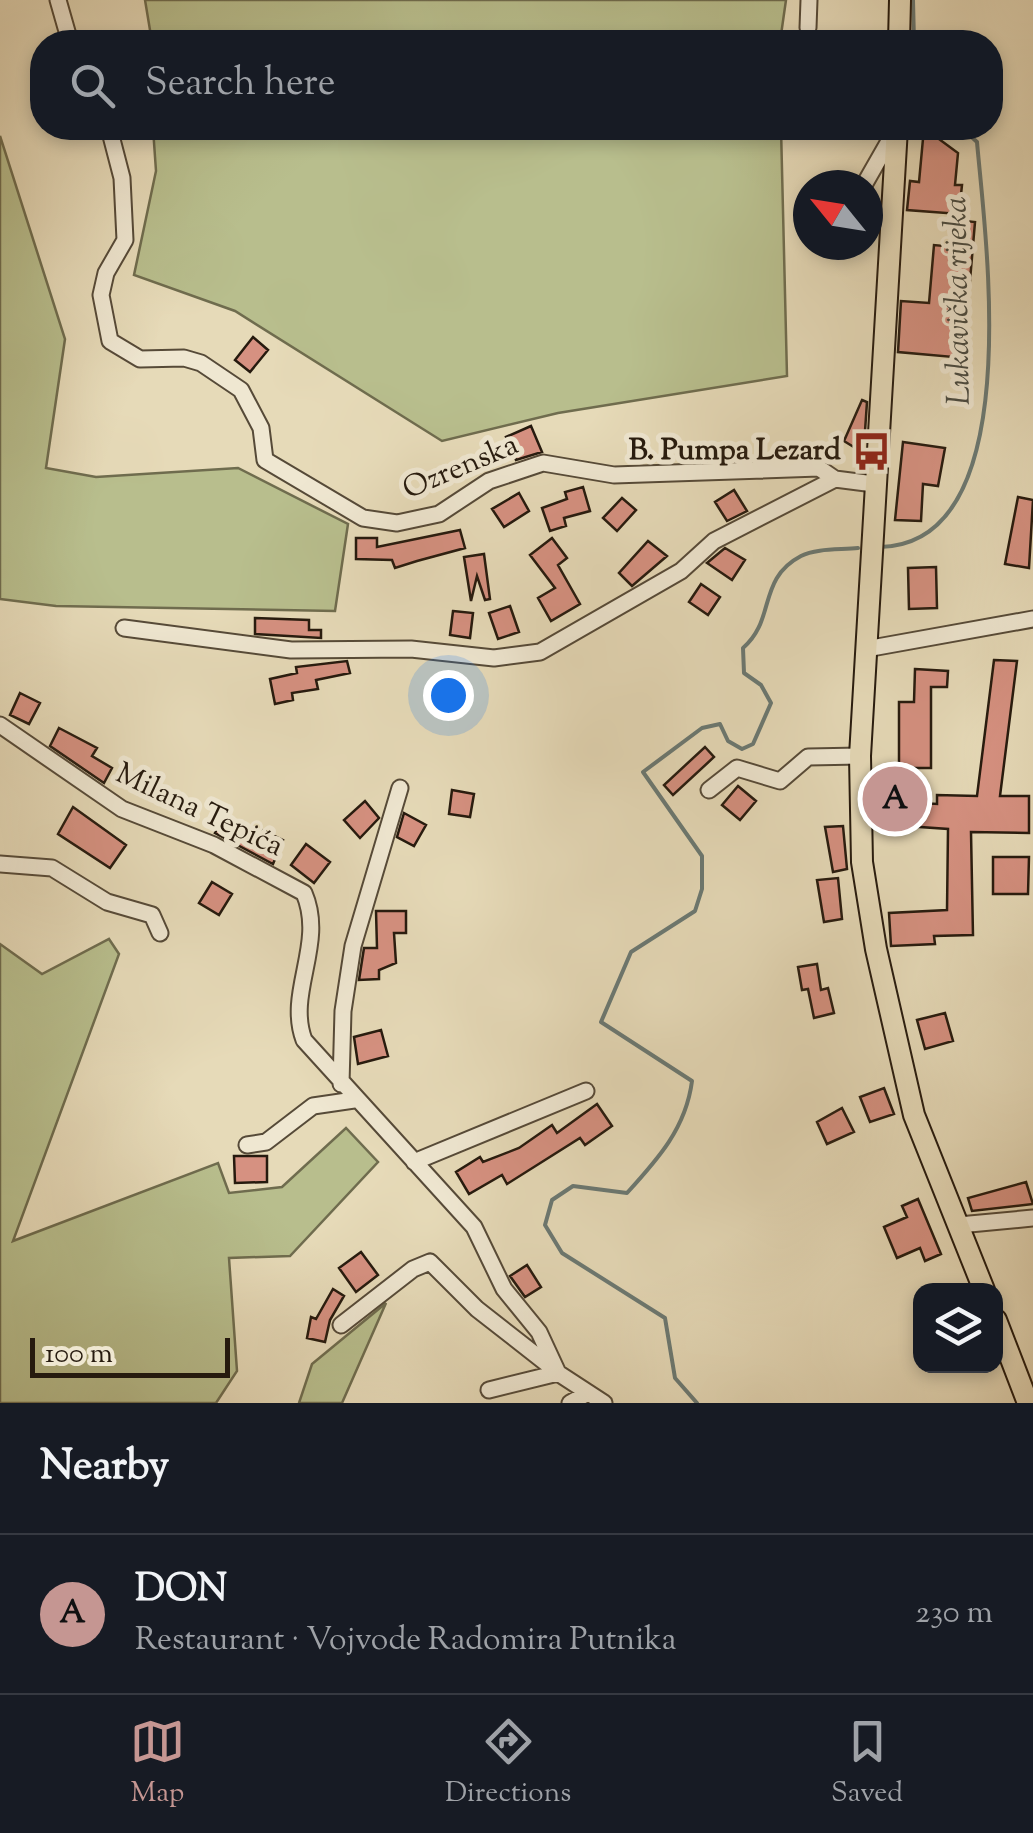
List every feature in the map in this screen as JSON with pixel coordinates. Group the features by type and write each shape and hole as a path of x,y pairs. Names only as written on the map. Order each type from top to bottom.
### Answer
{"main road":[{"path":"899,30 900,0"},
{"path":"896,140 860,756 862,862 876,950 914,1115 981,1283"},
{"path":"1003,1338 1028,1403"}],"street":[{"path":"58,0 67,30"},
{"path":"808,28 809,0"},
{"name":"Ozrenska","path":"113,140 122,178 125,240 106,273 101,296 110,340 140,359 184,358 201,363 241,390 252,403 261,428 264,460 346,509 397,524 439,514 517,469 543,463 614,475 819,468 835,479 874,484"},
{"path":"873,170 890,140"},
{"path":"124,628 291,650 411,649 494,658 540,652 681,571 714,540 835,479"},
{"path":"866,650 1033,619"},
{"name":"Milana Tepića","path":"0,724 122,809 214,845 304,893 313,928 312,953 297,1023 304,1040 484,1241 504,1289 539,1332 558,1372"},
{"path":"709,790 737,768 780,781 808,757 860,756"},
{"path":"341,1084 343,1011 353,946 400,788"},
{"path":"0,864 52,868 108,902 152,916 160,933"},
{"path":"414,1162 586,1091"},
{"path":"247,1144 266,1142 313,1106 354,1100"},
{"path":"959,1225 1033,1218"},
{"name":"Milana Tepića","path":"341,1325 413,1269 430,1262 477,1309 604,1403"},
{"path":"489,1390 558,1372"},
{"path":"570,1403 588,1393"}],"green space":[{"path":"145,0 786,0 782,30 150,30"},
{"path":"0,136 65,339 46,468 96,477 238,468 348,524 335,611 56,606 0,599"},
{"path":"154,140 781,140 787,376 558,413 442,441 235,311 134,275 156,171"},
{"path":"109,939 119,954 13,1241 218,1163 229,1193 282,1187 346,1128 378,1162 290,1256 229,1258 237,1371 216,1403 0,1403 0,944 42,974"},
{"path":"386,1303 342,1403 299,1403 312,1364"}],"building":[{"path":"923,140 940,140 958,153 955,185 962,185 959,214 907,210 910,181 919,182"},
{"path":"956,220 975,222 968,304 957,303 953,357 898,352 901,301 929,303 934,245 954,247"},
{"path":"253,337 268,350 250,372 235,360"},
{"path":"862,400 867,402 865,431 857,449 844,441"},
{"path":"531,426 542,452 516,460 506,437"},
{"path":"903,442 945,448 938,486 923,484 921,521 895,520"},
{"path":"583,487 590,511 564,518 566,526 550,531 542,508 567,499 565,492"},
{"path":"734,490 747,511 727,521 715,502"},
{"path":"519,493 529,511 504,527 492,509"},
{"path":"1018,497 1033,500 1029,568 1005,564"},
{"path":"622,498 636,510 617,531 603,518"},
{"path":"460,530 465,548 395,568 392,560 356,559 356,538 377,538 377,547"},
{"path":"552,538 567,558 558,565 580,604 551,621 538,598 555,588 530,555"},
{"path":"648,541 667,556 632,586 619,573"},
{"path":"725,548 745,560 732,580 707,563"},
{"path":"484,554 490,599 485,600 477,576 471,601 464,557"},
{"path":"936,567 937,608 909,609 908,568"},
{"path":"701,584 720,597 708,615 689,602"},
{"path":"510,606 519,632 498,639 489,613"},
{"path":"453,611 473,613 470,638 450,635"},
{"path":"255,618 309,620 309,630 321,630 321,638 255,634"},
{"path":"994,660 1017,661 1000,796 1029,796 1029,833 971,832 973,935 934,936 935,944 891,946 889,913 947,910 948,829 906,826 907,802 937,804 937,795 977,796"},
{"path":"347,661 350,673 316,680 318,689 292,693 293,700 275,704 270,679 297,673 296,667"},
{"path":"915,669 948,671 947,687 931,687 931,768 899,768 899,702 914,702"},
{"path":"20,693 40,703 29,724 10,715"},
{"path":"59,728 97,748 92,756 112,768 104,783 50,746"},
{"path":"705,747 714,757 673,795 664,785"},
{"path":"738,786 756,801 740,820 722,805"},
{"path":"452,790 474,794 470,817 449,814"},
{"path":"365,801 379,818 360,838 344,820"},
{"path":"73,807 126,845 110,868 58,834"},
{"path":"404,813 426,825 414,846 397,837"},
{"path":"223,819 259,836 262,830 283,840 273,864 215,833"},
{"path":"843,826 847,869 833,872 825,827"},
{"path":"306,844 330,862 314,883 291,865"},
{"path":"993,857 1029,857 1028,894 993,894"},
{"path":"838,878 842,919 824,922 817,880"},
{"path":"212,882 232,894 219,915 199,903"},
{"path":"376,911 406,911 406,933 394,933 396,963 379,970 379,979 359,980 364,948 377,948"},
{"path":"817,964 821,990 828,988 834,1013 814,1018 808,989 802,990 798,967"},
{"path":"945,1013 953,1041 925,1049 917,1020"},
{"path":"381,1030 388,1056 358,1064 354,1037"},
{"path":"884,1088 894,1114 870,1122 860,1097"},
{"path":"597,1104 612,1126 585,1145 580,1138 507,1184 502,1175 469,1194 456,1172 480,1157 483,1162 519,1148 552,1125 557,1133"},
{"path":"842,1108 854,1132 827,1144 817,1122"},
{"path":"234,1156 267,1156 267,1182 235,1183"},
{"path":"1026,1182 1033,1204 972,1211 968,1198"},
{"path":"918,1199 941,1254 925,1261 920,1248 897,1258 884,1227 907,1217 902,1206"},
{"path":"361,1252 378,1275 356,1292 339,1268"},
{"path":"527,1265 541,1287 525,1297 510,1276"},
{"path":"333,1289 344,1296 330,1320 325,1342 307,1338 311,1317 316,1319"}],"waterway":[{"name":"Lukavička rijeka","path":"913,0 914,30"},
{"name":"Lukavička rijeka","path":"880,547 927,533 959,496 978,442 987,379 989,311 975,140"},
{"name":"Lukavička rijeka","path":"697,1403 675,1378 665,1318 562,1253 545,1225 552,1200 573,1186 627,1193 669,1142 689,1098 692,1081 601,1022 631,952 695,911 702,889 702,856 643,772 702,728 720,724 728,741 742,749 753,744 771,703 761,685 744,673 743,648 760,625 778,576 787,565 807,553 858,548"}],"place":[{"name":"B. Pumpa Lezard","path":"871,451"},
{"name":"DON","path":"895,799"}]}
